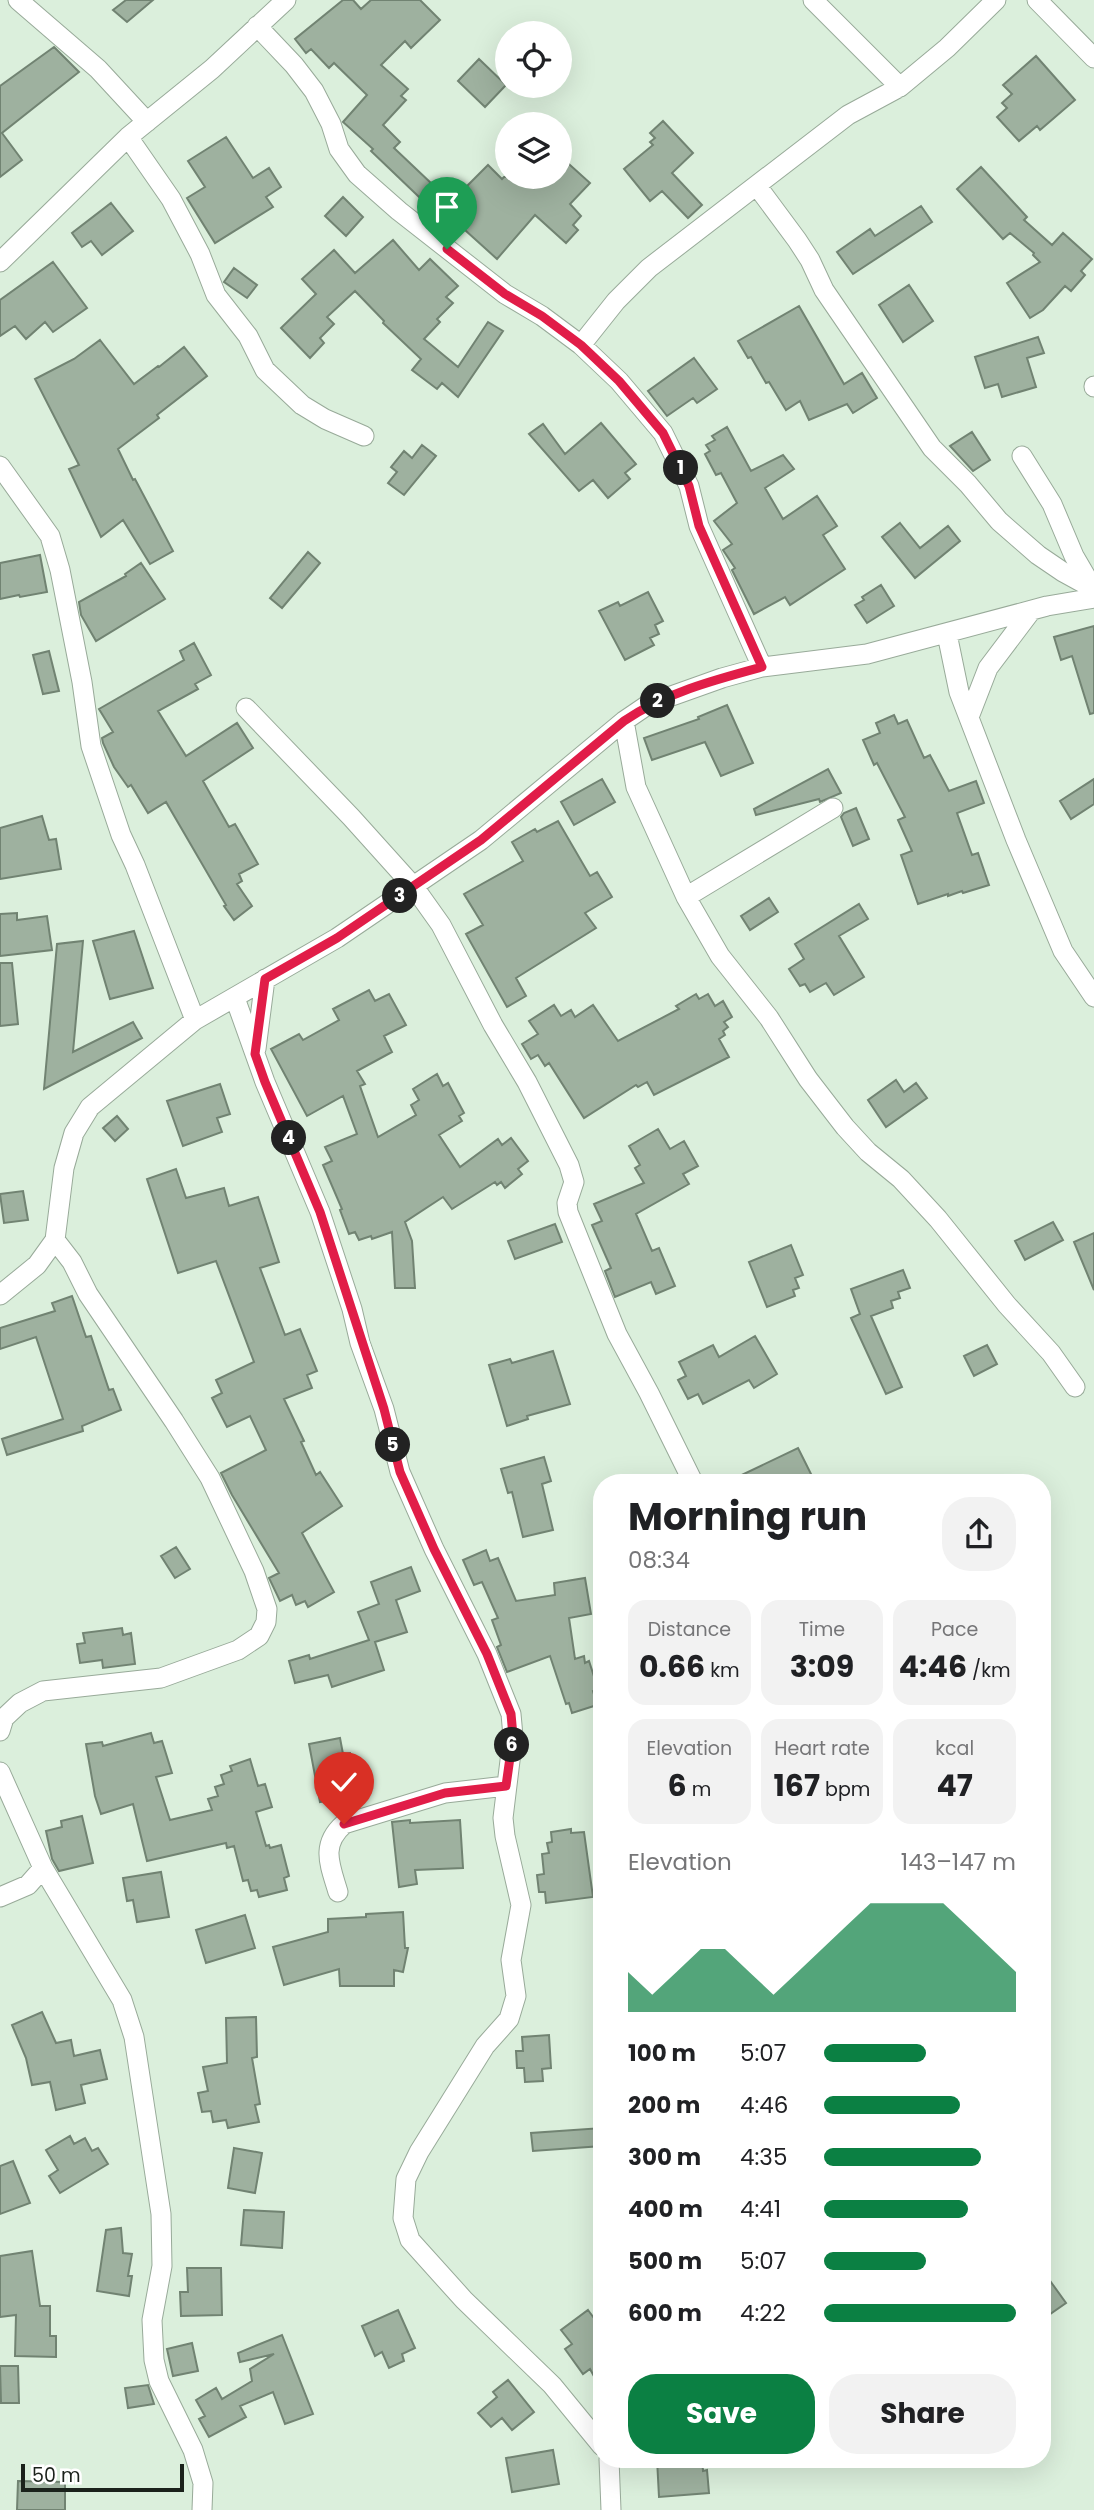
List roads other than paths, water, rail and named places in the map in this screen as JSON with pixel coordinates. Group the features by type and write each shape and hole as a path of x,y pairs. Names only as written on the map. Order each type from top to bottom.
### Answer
{"street":[{"path":"18,0 98,69 147,122"},
{"path":"0,262 128,137 212,69 286,0"},
{"path":"814,0 900,88"},
{"path":"581,345 616,302 649,268 848,115 900,88 947,48 996,0"},
{"path":"1037,0 1094,58"},
{"path":"257,26 294,65 314,91 340,149 357,174 399,211 505,294 542,316 581,345 619,381 663,433 689,486 699,526 762,667"},
{"path":"128,137 171,199 200,254 216,295 248,335 265,370 302,405 325,419 364,436"},
{"path":"757,186 797,240 824,290 932,448 968,484 999,521 1038,555 1094,592"},
{"path":"1022,456 1052,504 1074,556 1094,592"},
{"path":"0,466 50,536 60,570 82,682 91,746 121,835 195,1020"},
{"path":"0,1295 37,1265 55,1240 64,1168 74,1133 90,1107 195,1020 337,938 481,840 624,721 649,704 762,667 867,654 1094,592"},
{"path":"969,717 988,668 1031,611"},
{"path":"947,634 960,692 1016,840 1063,951 1094,997"},
{"path":"246,708 414,887 441,925 569,1165 574,1182 567,1203 568,1212 617,1334 689,1474"},
{"path":"624,721 636,787 687,897 720,956 769,1018 808,1079 838,1117 869,1152 901,1179 938,1219 1007,1305 1051,1353 1075,1387"},
{"path":"687,897 833,808"},
{"path":"255,1054 265,979"},
{"path":"235,998 265,1082 320,1212 384,1409 400,1472 434,1549 487,1654 511,1714 513,1736 503,1818 521,1905 511,1960 516,1996 509,2019 485,2046 419,2152 406,2179 403,2218 410,2240 464,2300 552,2385 593,2434"},
{"path":"0,1731 4,1718 20,1703 43,1691 161,1678 238,1650 259,1636 266,1622 267,1609 254,1571 210,1478 88,1294 72,1262 55,1240"},
{"path":"0,1772 43,1868 122,2000 134,2037 142,2073 154,2180 161,2214 162,2266 152,2320 153,2360 159,2381 193,2450 203,2483 202,2510"},
{"path":"338,1892 330,1866 328,1845 333,1834 344,1824 445,1793 506,1786"},
{"path":"0,1897 28,1885 43,1868"},
{"path":"609,2468 611,2510"}]}
